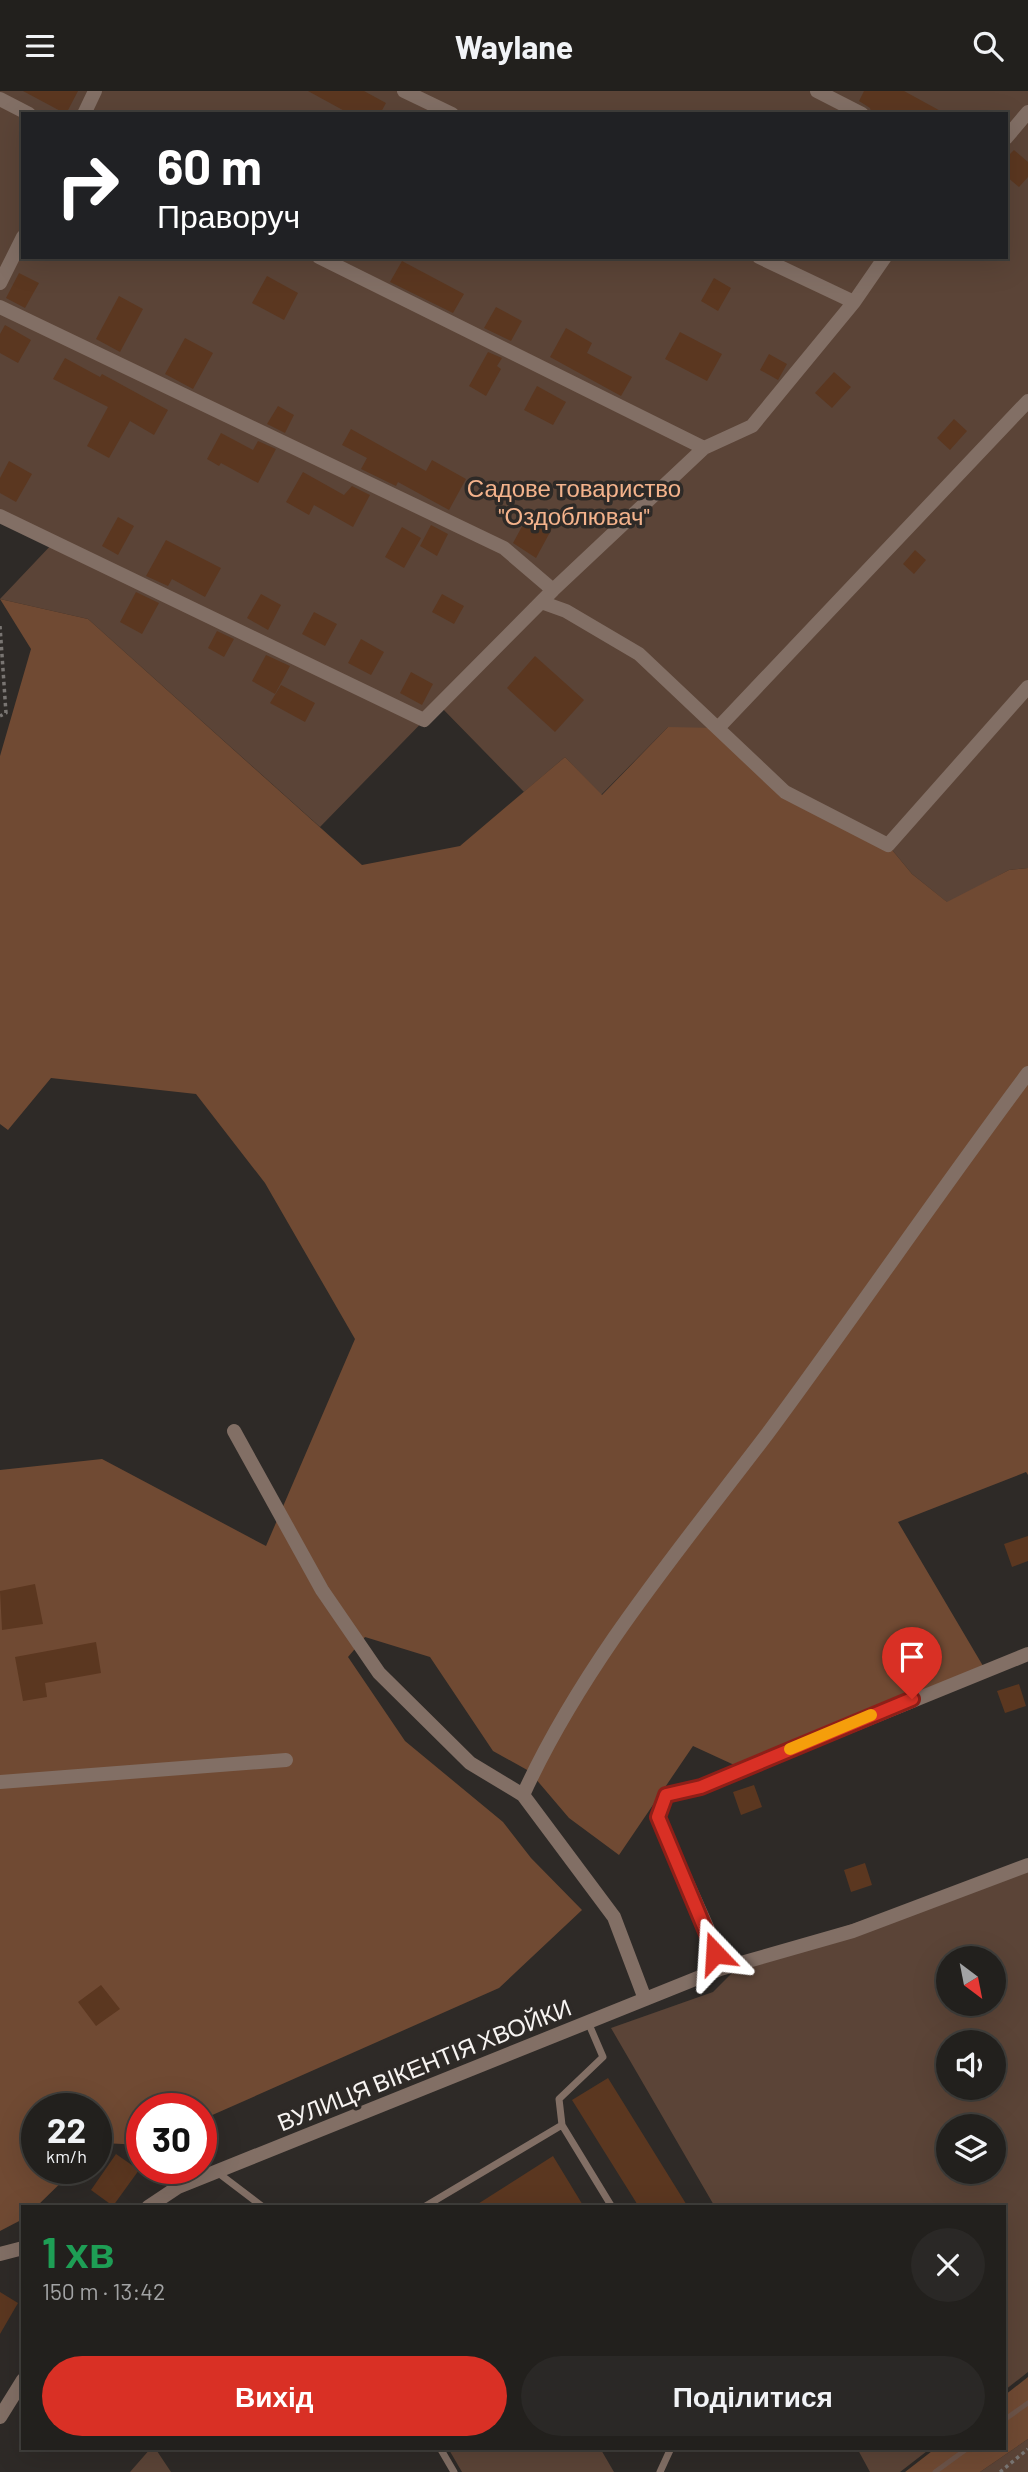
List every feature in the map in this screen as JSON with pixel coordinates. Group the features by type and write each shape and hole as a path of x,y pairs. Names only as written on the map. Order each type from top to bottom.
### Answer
{"street":[{"path":"85,112 95,91"},
{"path":"404,91 448,112"},
{"path":"817,91 858,112"},
{"path":"0,99 25,112"},
{"path":"1008,136 1028,112"},
{"path":"0,283 21,241"},
{"path":"323,259 704,448"},
{"path":"763,259 854,302"},
{"path":"0,516 424,720 553,590 704,448 752,426 854,302 884,259"},
{"path":"0,307 504,548 553,590"},
{"path":"718,728 1028,401"},
{"path":"541,602 566,611 639,655 785,792 888,845 1028,687"},
{"path":"523,1795 546,1744 590,1671 789,1404 1028,1073"},
{"path":"234,1431 322,1590 379,1672 470,1763 523,1795 614,1917 645,1999"},
{"path":"720,1969 710,1936 658,1817 666,1795 701,1787 1028,1654"},
{"path":"0,1782 286,1760"},
{"name":"ВУЛИЦЯ ВІКЕНТІЯ ХВОЙКИ","path":"217,2172 720,1969 853,1931 1028,1865"},
{"name":"ВУЛИЦЯ ВІКЕНТІЯ ХВОЙКИ","path":"151,2205 186,2184"},
{"path":"0,2254 21,2249"},
{"path":"0,2417 21,2383"}],"lane":[{"path":"588,2022 603,2057 559,2099 562,2126 611,2205"},
{"path":"427,2205 562,2126"},
{"path":"217,2172 260,2205"},
{"path":"441,2450 454,2472"},
{"path":"660,2472 670,2450"}],"path":[{"path":"0,626 6,713 0,716"},
{"path":"1000,2472 1028,2449"}],"green space":[{"name":"Садове товариство \"Оздоблювач\"","path":"0,91 1028,91 1028,868 1009,870 948,903 912,874 888,845 668,727 601,795 565,757 524,792 439,705 320,827 88,619 0,599 54,542 0,516"},
{"path":"1028,1865 1028,2372 1006,2389 1006,2205 714,2205 611,2028 713,1992 745,1960"},
{"path":"1028,2439 1028,2472 980,2472"},
{"path":"149,2450 156,2450 171,2472 130,2472"},
{"path":"449,2450 601,2450 614,2472 462,2472"},
{"path":"858,2450 928,2450 900,2472 870,2472"}],"shaded area":[{"path":"0,599 88,619 362,865 460,846 565,757 602,795 668,727 718,728 785,792 888,845 912,874 947,902 1009,870 1028,868 1028,1475 1026,1472 898,1522 986,1671 743,1769 693,1746 619,1855 569,1818 529,1771 493,1751 430,1657 365,1637 348,1657 405,1741 503,1822 531,1858 582,1910 499,1988 217,2113 217,2093 126,2093 126,2144 112,2143 112,2093 21,2093 21,2184 60,2184 38,2205 21,2205 21,2220 0,2231 0,1470 102,1459 266,1546 355,1339 265,1183 196,1094 51,1078 8,1130 0,1124 0,756 31,649"},
{"path":"1028,2377 1028,2439 980,2472 905,2472 933,2450 1006,2450 1006,2394"}],"building":[{"path":"23,91 78,91 67,112"},
{"path":"308,91 364,91 386,103 381,112 346,112"},
{"path":"864,91 904,91 942,112 871,112 859,101"},
{"path":"1014,150 1028,162 1028,177 1019,187 1008,178 1008,156"},
{"path":"402,261 464,294 453,313 390,282"},
{"path":"19,273 39,283 25,308 6,298"},
{"path":"267,276 298,293 284,320 252,303"},
{"path":"714,278 731,288 718,311 701,301"},
{"path":"119,296 143,309 120,352 96,339"},
{"path":"496,307 522,321 511,341 484,328"},
{"path":"5,325 31,340 18,363 0,353 0,334"},
{"path":"566,328 592,343 587,353 632,377 621,396 550,357"},
{"path":"680,332 722,354 707,381 665,359"},
{"path":"185,338 213,353 193,389 165,374"},
{"path":"488,352 502,358 497,366 501,369 486,396 469,386"},
{"path":"769,354 787,364 778,380 760,370"},
{"path":"65,358 100,377 102,374 168,410 154,435 130,421 109,458 87,446 108,407 53,379"},
{"path":"834,372 851,387 832,408 815,393"},
{"path":"537,386 566,402 553,425 524,410"},
{"path":"278,406 294,415 285,433 267,424"},
{"path":"954,419 967,431 950,450 937,438"},
{"path":"351,429 426,471 432,460 466,479 449,510 398,482 396,486 361,469 367,458 342,445"},
{"path":"221,433 253,450 258,441 276,449 258,483 221,463 219,466 207,459"},
{"path":"9,461 32,474 16,502 0,493 0,478"},
{"path":"303,472 344,495 352,486 370,495 353,527 314,505 309,515 286,502"},
{"path":"531,510 555,523 536,558 513,543"},
{"path":"118,517 134,526 118,555 102,546"},
{"path":"431,525 448,534 437,556 420,546"},
{"path":"402,527 421,538 404,568 385,557"},
{"path":"166,540 221,568 205,597 172,579 168,586 146,576"},
{"path":"915,550 926,560 914,574 903,564"},
{"path":"136,592 159,603 142,634 120,622"},
{"path":"261,594 281,605 268,630 247,618"},
{"path":"442,594 464,606 454,624 432,612"},
{"path":"314,612 337,624 325,646 302,634"},
{"path":"217,631 234,639 224,657 208,648"},
{"path":"361,639 384,652 371,675 348,663"},
{"path":"266,655 290,666 275,694 252,681"},
{"path":"535,656 584,700 555,732 507,688"},
{"path":"411,672 433,684 422,705 400,693"},
{"path":"281,685 315,703 305,722 270,703"},
{"path":"1028,1536 1028,1561 1012,1567 1004,1544"},
{"path":"35,1584 43,1624 2,1630 0,1591"},
{"path":"96,1642 101,1673 45,1683 47,1697 23,1701 15,1657"},
{"path":"1019,1684 1026,1706 1005,1713 997,1691"},
{"path":"754,1785 762,1807 741,1815 733,1792"},
{"path":"865,1863 872,1885 851,1892 844,1870"},
{"path":"101,1985 120,2009 96,2026 78,2002"},
{"path":"608,2078 687,2205 638,2205 572,2100"},
{"path":"116,2154 126,2161 126,2184 129,2184 112,2205 91,2190 95,2184 112,2184 112,2160"},
{"path":"553,2156 583,2205 476,2205"},
{"path":"0,2292 18,2303 0,2334"}],"waterway":[{"path":"1006,2419 1028,2403"},
{"path":"935,2472 965,2450"}],"slow traffic":[{"path":"790,1749 871,1715"}],"route":[{"path":"715,1953 658,1817 666,1795 701,1787 912,1699"}]}
